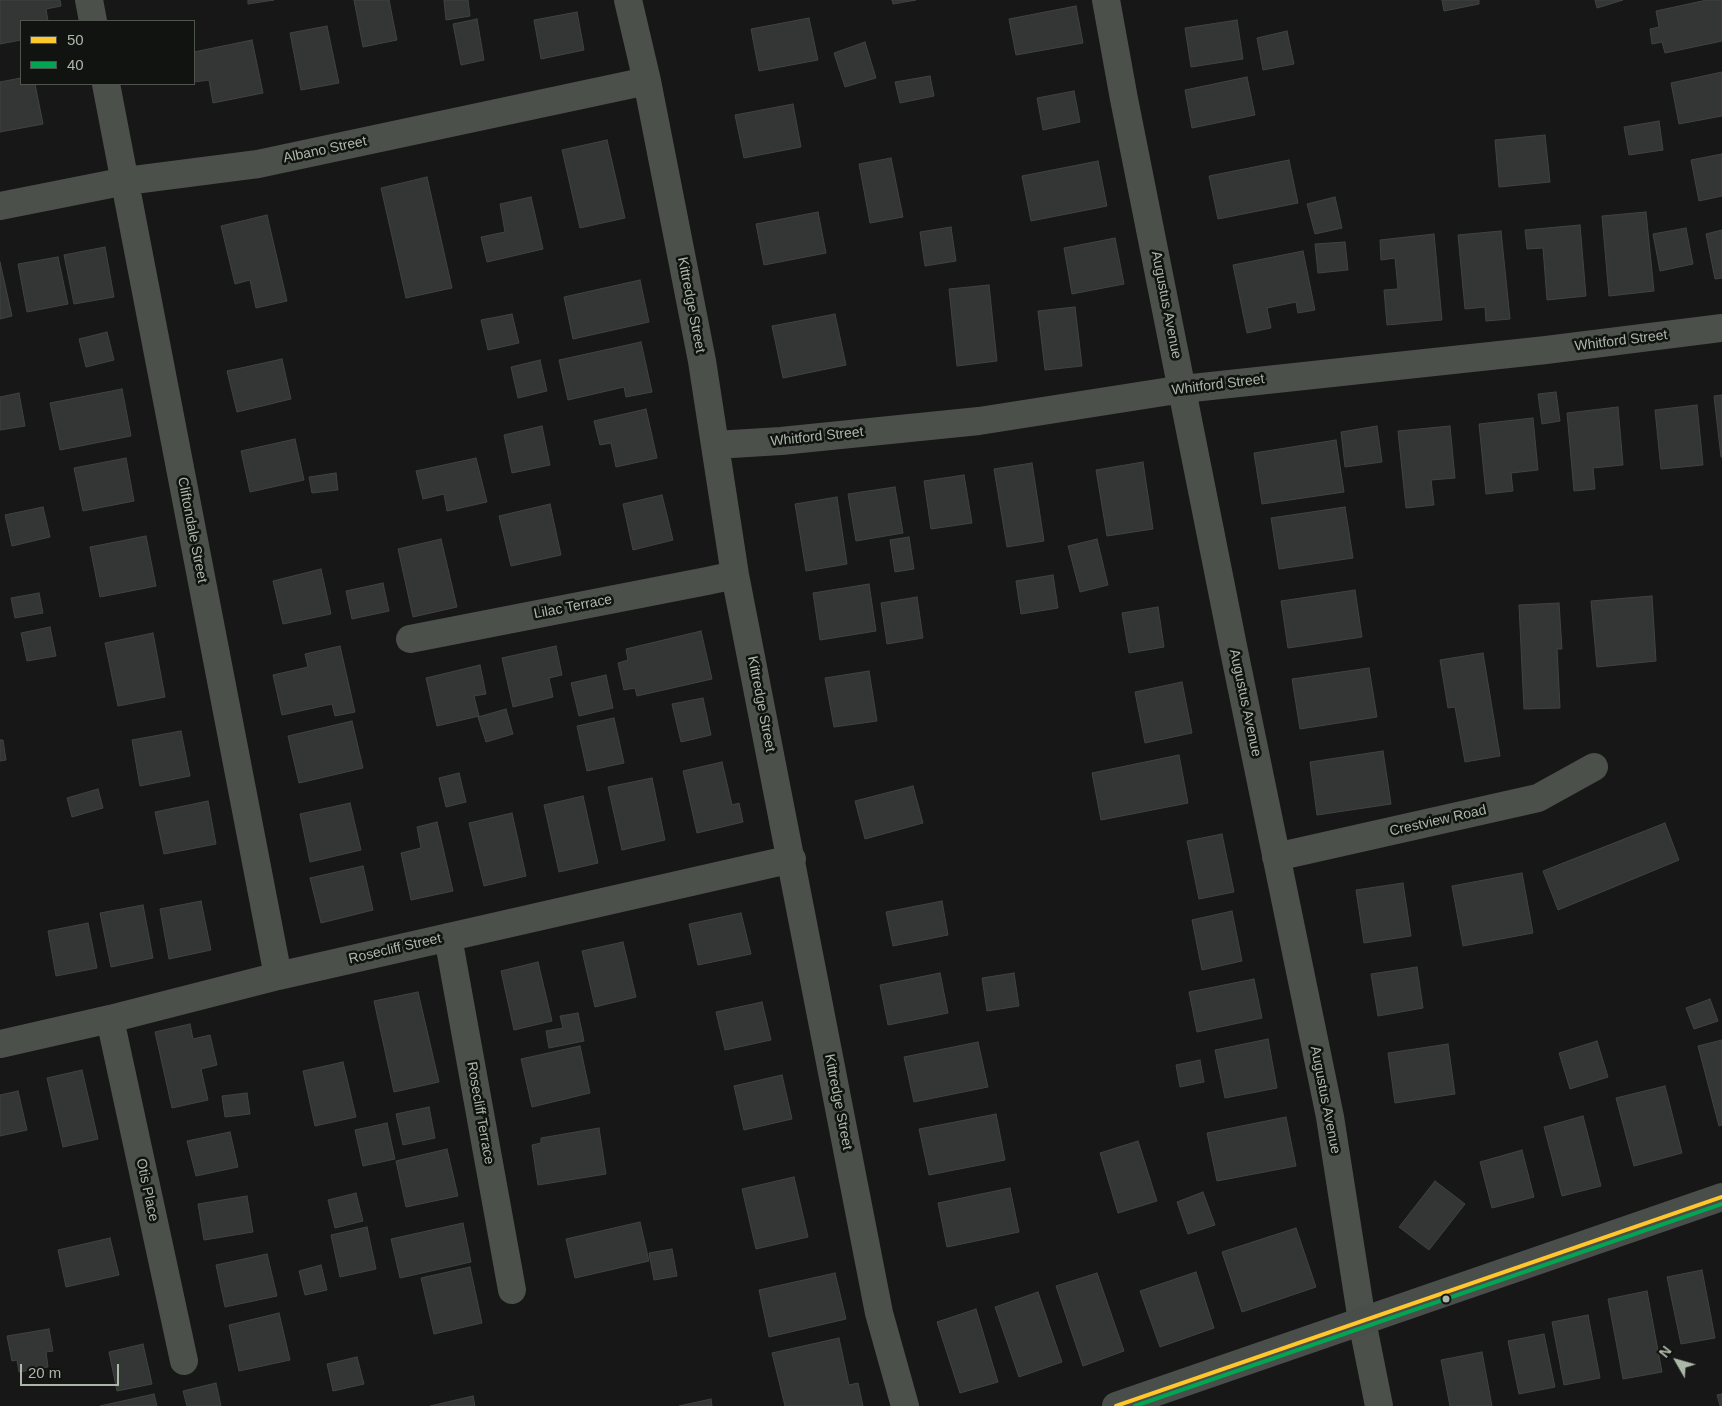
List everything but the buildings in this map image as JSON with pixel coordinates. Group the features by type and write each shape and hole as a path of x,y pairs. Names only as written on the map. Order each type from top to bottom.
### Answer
{"street":[{"path":"89,0 93,20"},
{"name":"Kittredge Street","path":"628,0 647,81 702,361 735,574 879,1313 905,1406"},
{"name":"Augustus Avenue","path":"1106,0 1233,646 1330,1118 1362,1320 1379,1406"},
{"name":"Albano Street","path":"0,206 126,181 258,164 647,81"},
{"name":"Cliftondale Street","path":"106,85 278,976"},
{"name":"Whitford Street","path":"715,445 781,441 979,421 1183,389 1546,350 1722,328"},
{"name":"Lilac Terrace","path":"410,639 735,574"},
{"name":"Crestview Road","path":"1276,857 1538,798 1594,767"},
{"name":"Rosecliff Street","path":"0,1044 110,1019 278,976 792,859"},
{"name":"Rosecliff Terrace","path":"448,937 512,1290"},
{"name":"Otis Place","path":"110,1019 184,1361"},
{"path":"1116,1406 1722,1197"}],"transit line":[{"name":"50","path":"1116,1406 1722,1197"},
{"name":"40","path":"1135,1406 1722,1204"}]}
